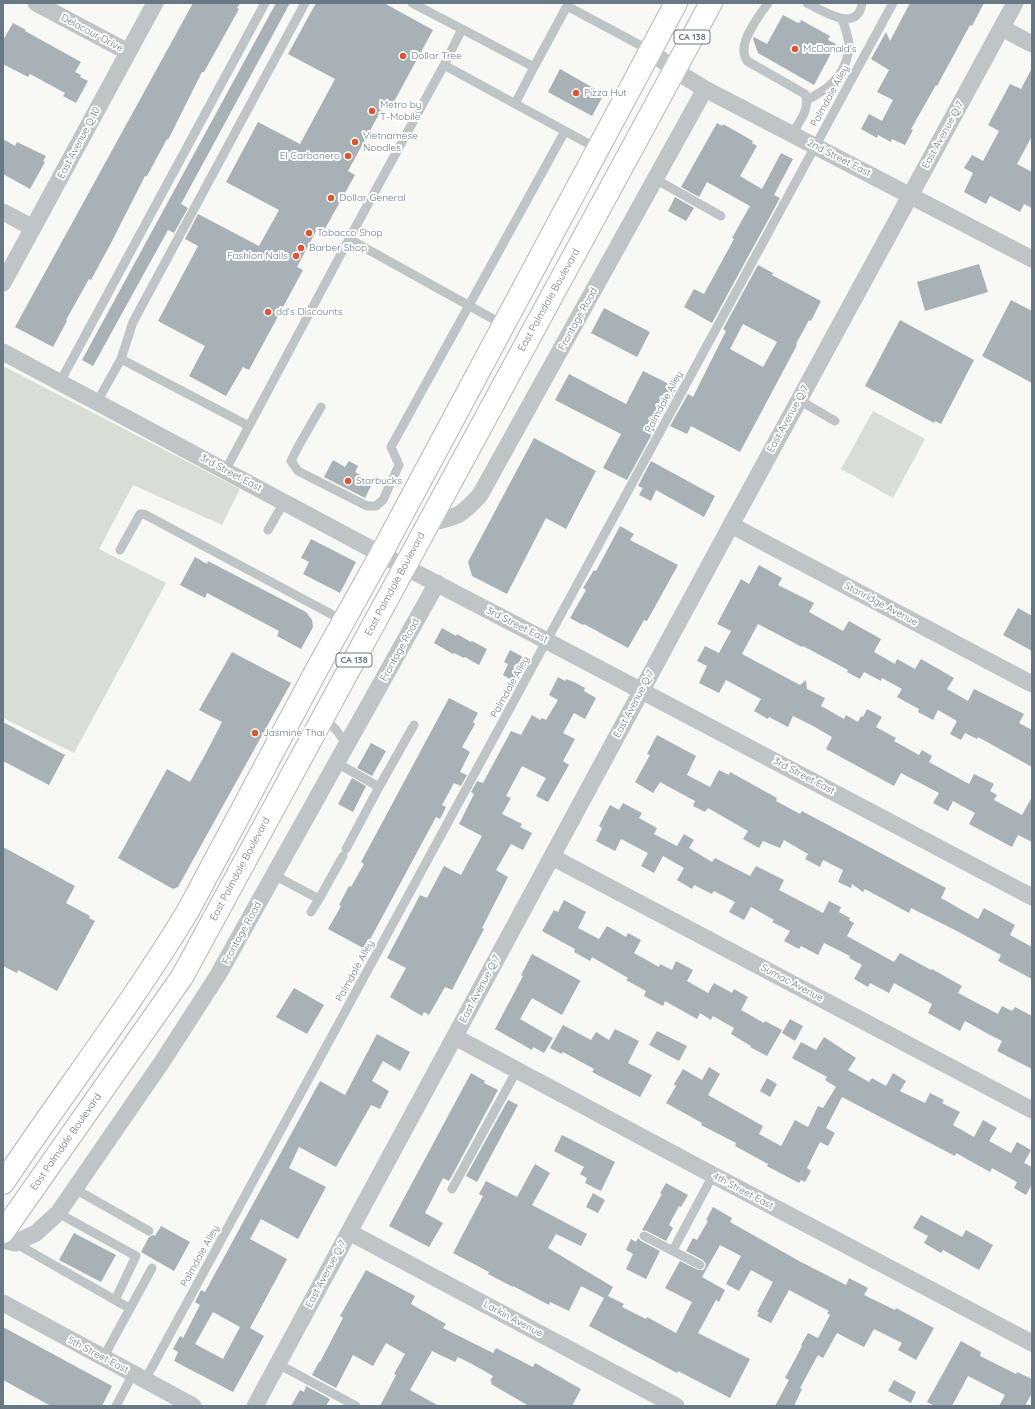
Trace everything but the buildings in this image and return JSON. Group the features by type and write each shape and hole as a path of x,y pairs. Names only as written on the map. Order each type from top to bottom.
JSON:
{"highway":[{"name":"CA 138","path":"3,1182 114,1025 166,948 188,911 676,3"},
{"name":"East Palmdale Boulevard","path":"7,1238 182,977 711,3"}],"street":[{"name":"Delacour Drive","path":"36,3 128,52"},
{"name":"East Avenue Q 10","path":"3,283 155,3"},
{"name":"East Avenue Q 7","path":"255,1406 641,690 1015,3"},
{"path":"1002,28 1032,44"},
{"name":"2nd Street East","path":"651,51 674,70 705,89 1032,259"},
{"name":"Frontage Road","path":"428,523 455,518 467,510 480,495 705,89"},
{"path":"3,212 34,228"},
{"name":"3rd Street East","path":"3,352 405,567 548,640 1032,897"},
{"name":"Stanridge Avenue","path":"731,525 1032,684"},
{"name":"Frontage Road","path":"7,1238 36,1232 58,1213 162,1062 218,975 437,583"},
{"name":"Sumac Avenue","path":"552,857 1032,1110"},
{"name":"4th Street East","path":"455,1037 714,1176 1032,1343"},
{"name":"Larkin Avenue","path":"349,1232 676,1406"},
{"name":"5th Street East","path":"3,1303 193,1406"}],"lane":[{"path":"60,382 265,3"},
{"path":"97,402 121,359 133,322 305,3"},
{"path":"412,3 534,67"},
{"path":"768,3 757,19 744,44 744,52 748,61 805,94 807,107 792,134"},
{"path":"807,3 842,19 851,19 857,15 862,3"},
{"name":"Palmdale Alley","path":"116,1406 139,1377 548,640 893,3"},
{"path":"515,104 566,4 651,51"},
{"path":"807,100 829,88 836,81 842,70 850,46 842,19"},
{"path":"225,470 444,65 462,28"},
{"path":"444,65 598,149"},
{"path":"321,407 291,461 298,471 367,506 376,506 383,500 399,465 391,447 565,131"},
{"path":"656,179 721,216"},
{"path":"349,239 504,325"},
{"path":"121,359 249,426"},
{"path":"799,400 836,421"},
{"path":"268,530 284,502"},
{"path":"120,550 140,514 144,514 344,621"},
{"path":"323,716 337,731 347,745"},
{"path":"311,912 414,725"},
{"path":"337,763 379,787"},
{"path":"274,875 319,898"},
{"path":"452,1189 517,1070"},
{"path":"673,1250 714,1176"},
{"path":"75,1189 149,1231"},
{"path":"58,1213 136,1256 115,1300"},
{"path":"644,1236 700,1265"},
{"path":"7,1238 129,1308"},
{"path":"103,1358 152,1268"},
{"path":"278,1364 356,1406"}],"shaded area":[{"path":"3,366 240,489 222,525 133,485 99,549 166,583 74,753 3,718"},
{"path":"873,411 925,439 893,498 841,469"}],"place":[{"name":"McDonald's","path":"795,49"},
{"name":"Dollar Tree","path":"403,56"},
{"name":"Pizza Hut","path":"576,93"},
{"name":"Metro by T-Mobile","path":"372,111"},
{"name":"Vietnamese Noodles","path":"355,142"},
{"name":"El Carbonero","path":"348,156"},
{"name":"Dollar General","path":"331,198"},
{"name":"Tobacco Shop","path":"309,233"},
{"name":"Barber Shop","path":"301,248"},
{"name":"Fashion Nails","path":"296,256"},
{"name":"dd's Discounts","path":"268,312"},
{"name":"Starbucks","path":"348,481"},
{"name":"Jasmine Thai","path":"255,733"}]}
